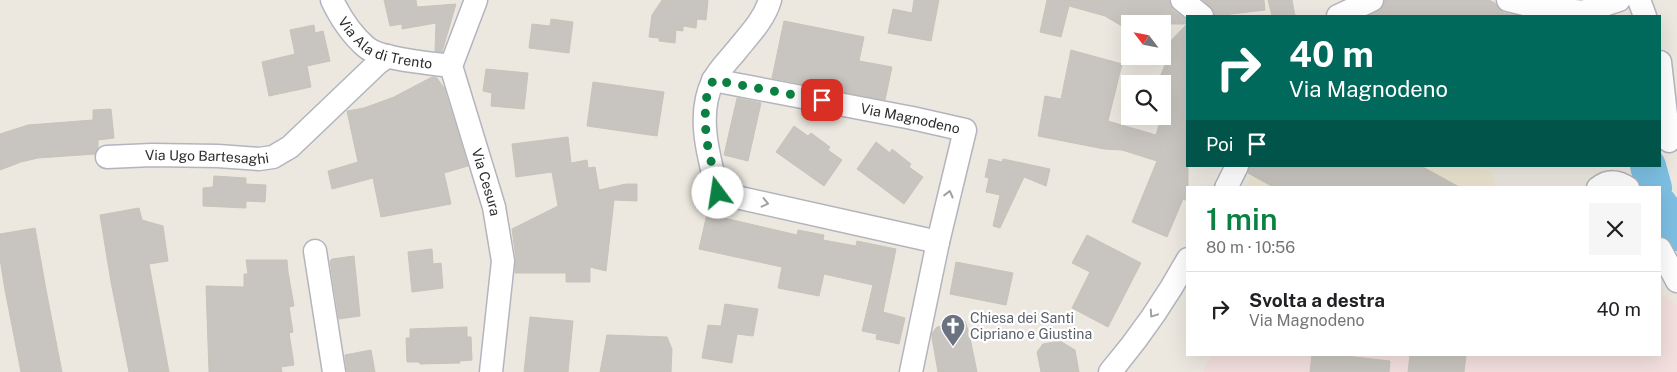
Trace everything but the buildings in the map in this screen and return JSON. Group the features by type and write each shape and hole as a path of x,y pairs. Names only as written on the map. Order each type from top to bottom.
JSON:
{"street":[{"name":"Via Ala di Trento","path":"332,0 340,17 366,48 388,56 451,66"},
{"path":"451,66 476,0"},
{"path":"770,0 757,26 713,80 705,102 706,138 718,193 938,242"},
{"path":"1182,0 1201,15"},
{"path":"1340,15 1372,0"},
{"path":"1508,0 1532,6 1588,12 1619,0"},
{"path":"1638,0 1645,15"},
{"name":"Via Ugo Bartesaghi","path":"107,157 152,155 259,159 273,157 290,147 378,63 388,56"},
{"name":"Via Cesura","path":"451,66 494,207 502,261 491,372"},
{"path":"1661,71 1669,141"},
{"name":"Via Magnodeno","path":"713,80 965,130 938,242 912,372"},
{"path":"1227,186 1236,167"},
{"path":"1622,167 1628,186"},
{"path":"1601,180 1625,186"},
{"path":"315,251 334,372"},
{"path":"1661,251 1677,282"},
{"path":"1110,372 1185,268"},
{"path":"1661,271 1677,282"}],"shaded area":[{"path":"1255,167 1478,167 1492,173 1496,186 1247,186"},
{"path":"1661,294 1677,305 1677,372 1204,372 1204,368 1211,356 1661,356"}],"waterway":[{"path":"1648,167 1653,186"},
{"path":"1661,207 1677,233"}],"place":[{"name":"Chiesa dei Santi Cipriano e Giustina","path":"953,347"}],"route":[{"path":"718,193 706,138 705,102 713,80 822,100"}]}
